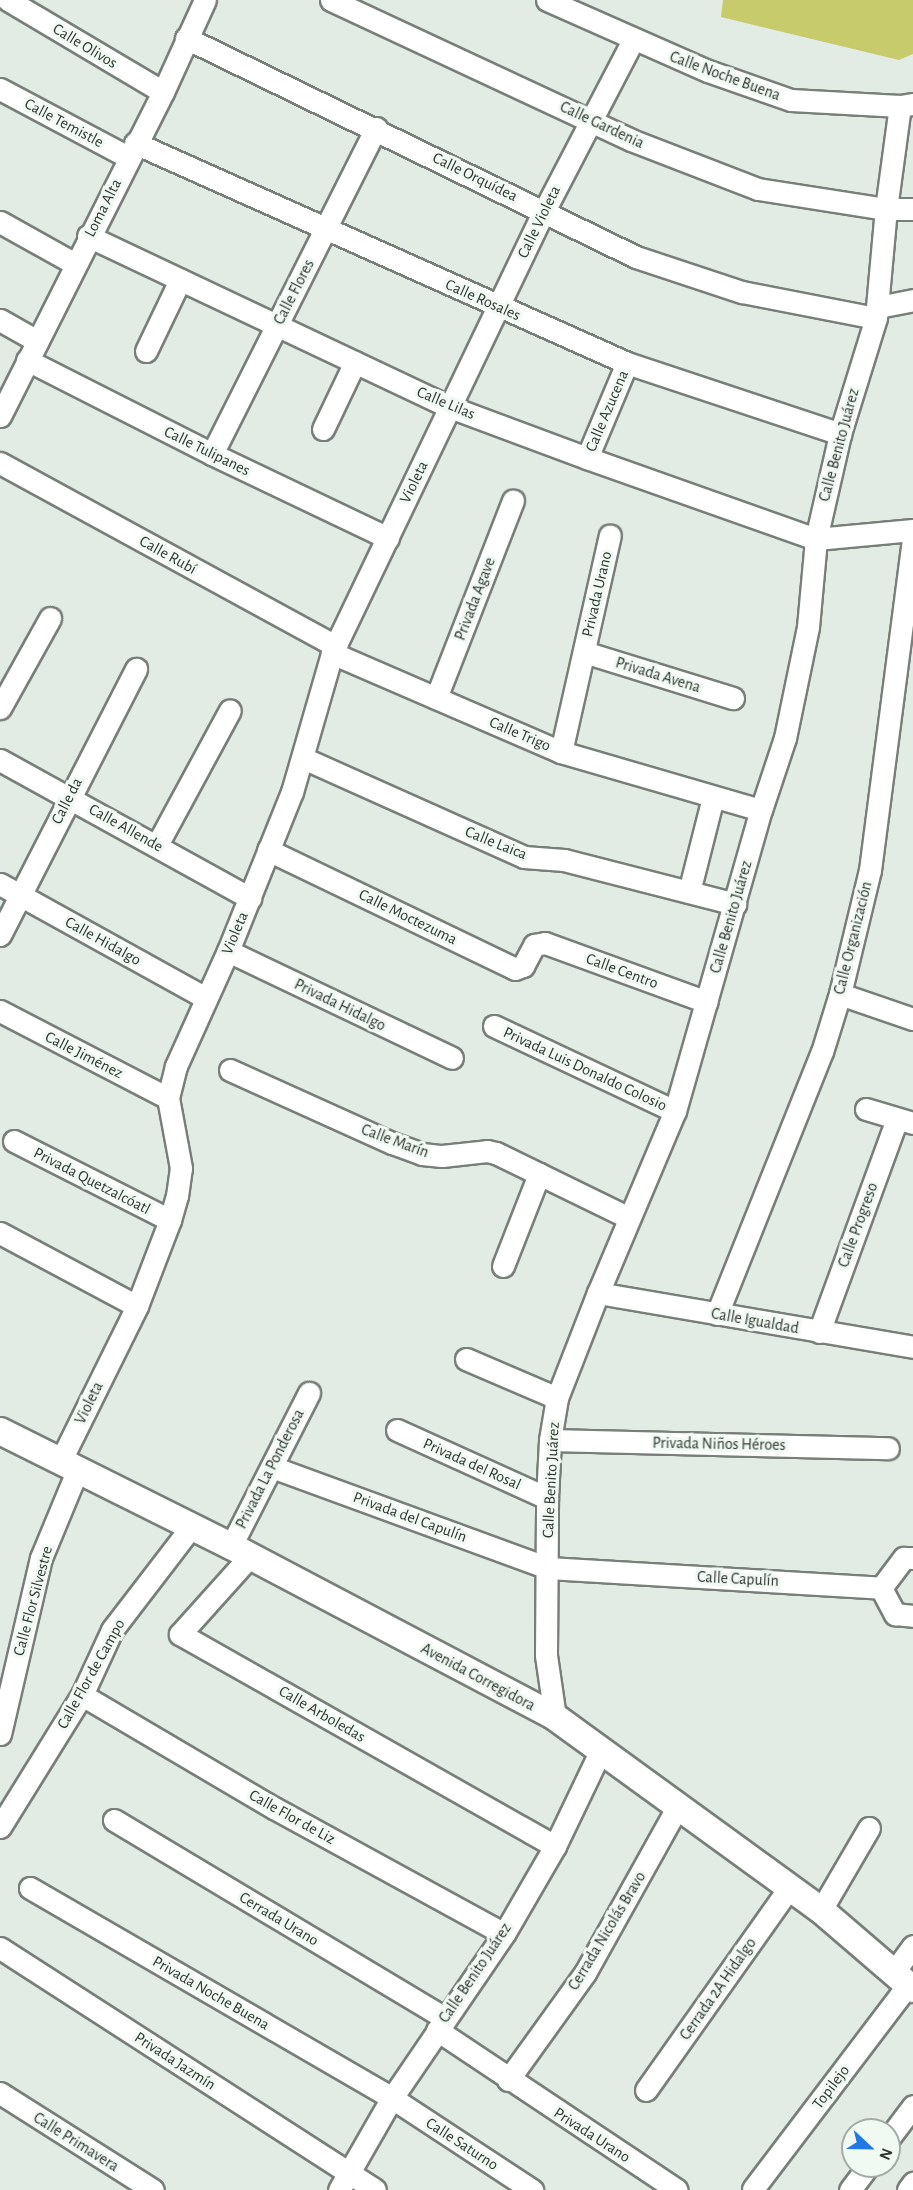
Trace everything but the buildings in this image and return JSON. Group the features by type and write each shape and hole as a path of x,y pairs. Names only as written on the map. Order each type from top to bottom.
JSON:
{"main road":[{"name":"Avenida Corregidora","path":"0,1431 240,1551 555,1717 677,1808 821,1910 905,1982"}],"street":[{"name":"Calle Olivos","path":"8,0 163,92"},
{"name":"Loma Alta","path":"0,416 88,236 163,92 205,0"},
{"name":"Calle Gardenia","path":"331,0 631,140 758,189 886,209 913,209"},
{"name":"Calle Noche Buena","path":"547,0 633,40 708,71 791,100 907,105"},
{"name":"Calle Orquídea","path":"186,38 376,128 636,257 742,292 877,313"},
{"name":"Calle Violeta","path":"450,407 544,211 633,40"},
{"name":"Calle Temistle","path":"0,89 132,150"},
{"name":"Calle Benito Juárez","path":"555,1717 546,1655 547,1498 550,1440 557,1398 598,1293 675,1112 760,810 784,738 808,627 816,539 840,434 877,313 886,209 907,105"},
{"name":"Calle Flores","path":"212,454 376,128"},
{"name":"Calle Rosales","path":"132,150 326,230 627,363 840,434"},
{"path":"0,222 75,264"},
{"name":"Calle Lilas","path":"88,236 450,407 816,539"},
{"path":"146,351 180,280"},
{"path":"877,313 913,300"},
{"path":"0,320 37,341"},
{"name":"Calle Tulipanes","path":"27,360 212,454 388,538"},
{"path":"323,429 355,362"},
{"name":"Calle Azucena","path":"587,458 627,363"},
{"name":"Violeta","path":"68,1466 137,1306 170,1221 177,1196 181,1168 168,1098 176,1066 250,898 303,758 334,650 450,407"},
{"name":"Calle Rubí","path":"0,463 334,650"},
{"name":"Privada Agave","path":"436,698 513,500"},
{"path":"816,539 913,530"},
{"name":"Privada Urano","path":"561,752 610,535"},
{"name":"Calle Organización","path":"717,1314 822,1052 840,994 870,870 913,541"},
{"path":"0,708 50,618"},
{"name":"Calle Trigo","path":"334,650 436,698 561,752 760,810"},
{"name":"Privada Avena","path":"584,652 732,698"},
{"name":"Calle da","path":"0,935 69,796 136,669"},
{"path":"157,845 230,710"},
{"name":"Calle Laica","path":"303,758 524,857 564,860 735,904"},
{"name":"Calle Allende","path":"0,760 69,796 250,898"},
{"path":"689,892 713,797"},
{"name":"Calle Moctezuma","path":"268,850 515,969 523,966 537,943"},
{"name":"Calle Hidalgo","path":"0,884 206,998"},
{"name":"Calle Centro","path":"537,943 545,943 706,1002"},
{"name":"Privada Hidalgo","path":"228,951 452,1058"},
{"path":"840,994 913,1018"},
{"name":"Calle Jiménez","path":"0,1011 168,1098"},
{"name":"Privada Luis Donaldo Colosio","path":"494,1026 675,1112"},
{"name":"Calle Marín","path":"230,1070 392,1143 422,1154 442,1156 487,1150 629,1218"},
{"name":"Calle Progreso","path":"819,1332 905,1121 866,1109"},
{"name":"Privada Quetzalcóatl","path":"14,1140 170,1221"},
{"path":"503,1266 539,1174"},
{"path":"0,1233 137,1306"},
{"name":"Calle Igualdad","path":"598,1293 913,1347"},
{"path":"466,1359 557,1398"},
{"name":"Privada La Ponderosa","path":"240,1551 272,1467 309,1393"},
{"name":"Privada del Rosal","path":"397,1430 547,1498"},
{"name":"Privada Niños Héroes","path":"550,1440 888,1448"},
{"name":"Calle Flor Silvestre","path":"0,1734 41,1558 68,1466"},
{"name":"Privada del Capulín","path":"272,1467 548,1568"},
{"name":"Calle Flor de Campo","path":"0,1827 82,1695 112,1630 191,1527"},
{"name":"Calle Arboledas","path":"240,1551 180,1634 555,1846"},
{"path":"913,1558 904,1558 881,1588 895,1614 913,1616"},
{"name":"Calle Capulín","path":"548,1568 881,1588"},
{"name":"Calle Flor de Liz","path":"82,1695 274,1808 504,1934"},
{"name":"Calle Benito Juárez","path":"344,2182 392,2098 504,1934 555,1846 601,1750"},
{"name":"Cerrada Nicolás Bravo","path":"508,2080 585,1973 677,1808"},
{"name":"Cerrada Urano","path":"114,1820 441,2024 508,2080"},
{"path":"821,1910 869,1828"},
{"name":"Privada Noche Buena","path":"30,1888 392,2098"},
{"name":"Cerrada 2A Hidalgo","path":"646,2090 789,1888"},
{"name":"Topilejo","path":"753,2189 905,1982 913,1946"},
{"name":"Privada Jazmín","path":"0,1948 344,2182 375,2190"},
{"name":"Privada Urano","path":"508,2080 677,2190"},
{"name":"Calle Primavera","path":"0,2093 153,2190"},
{"name":"Calle Saturno","path":"392,2098 532,2190"},
{"path":"901,2122 913,2106"},
{"path":"849,2190 858,2178"},
{"path":"908,2190 913,2183"}],"green space":[{"path":"723,0 913,0 913,54 899,60 721,17"}]}
